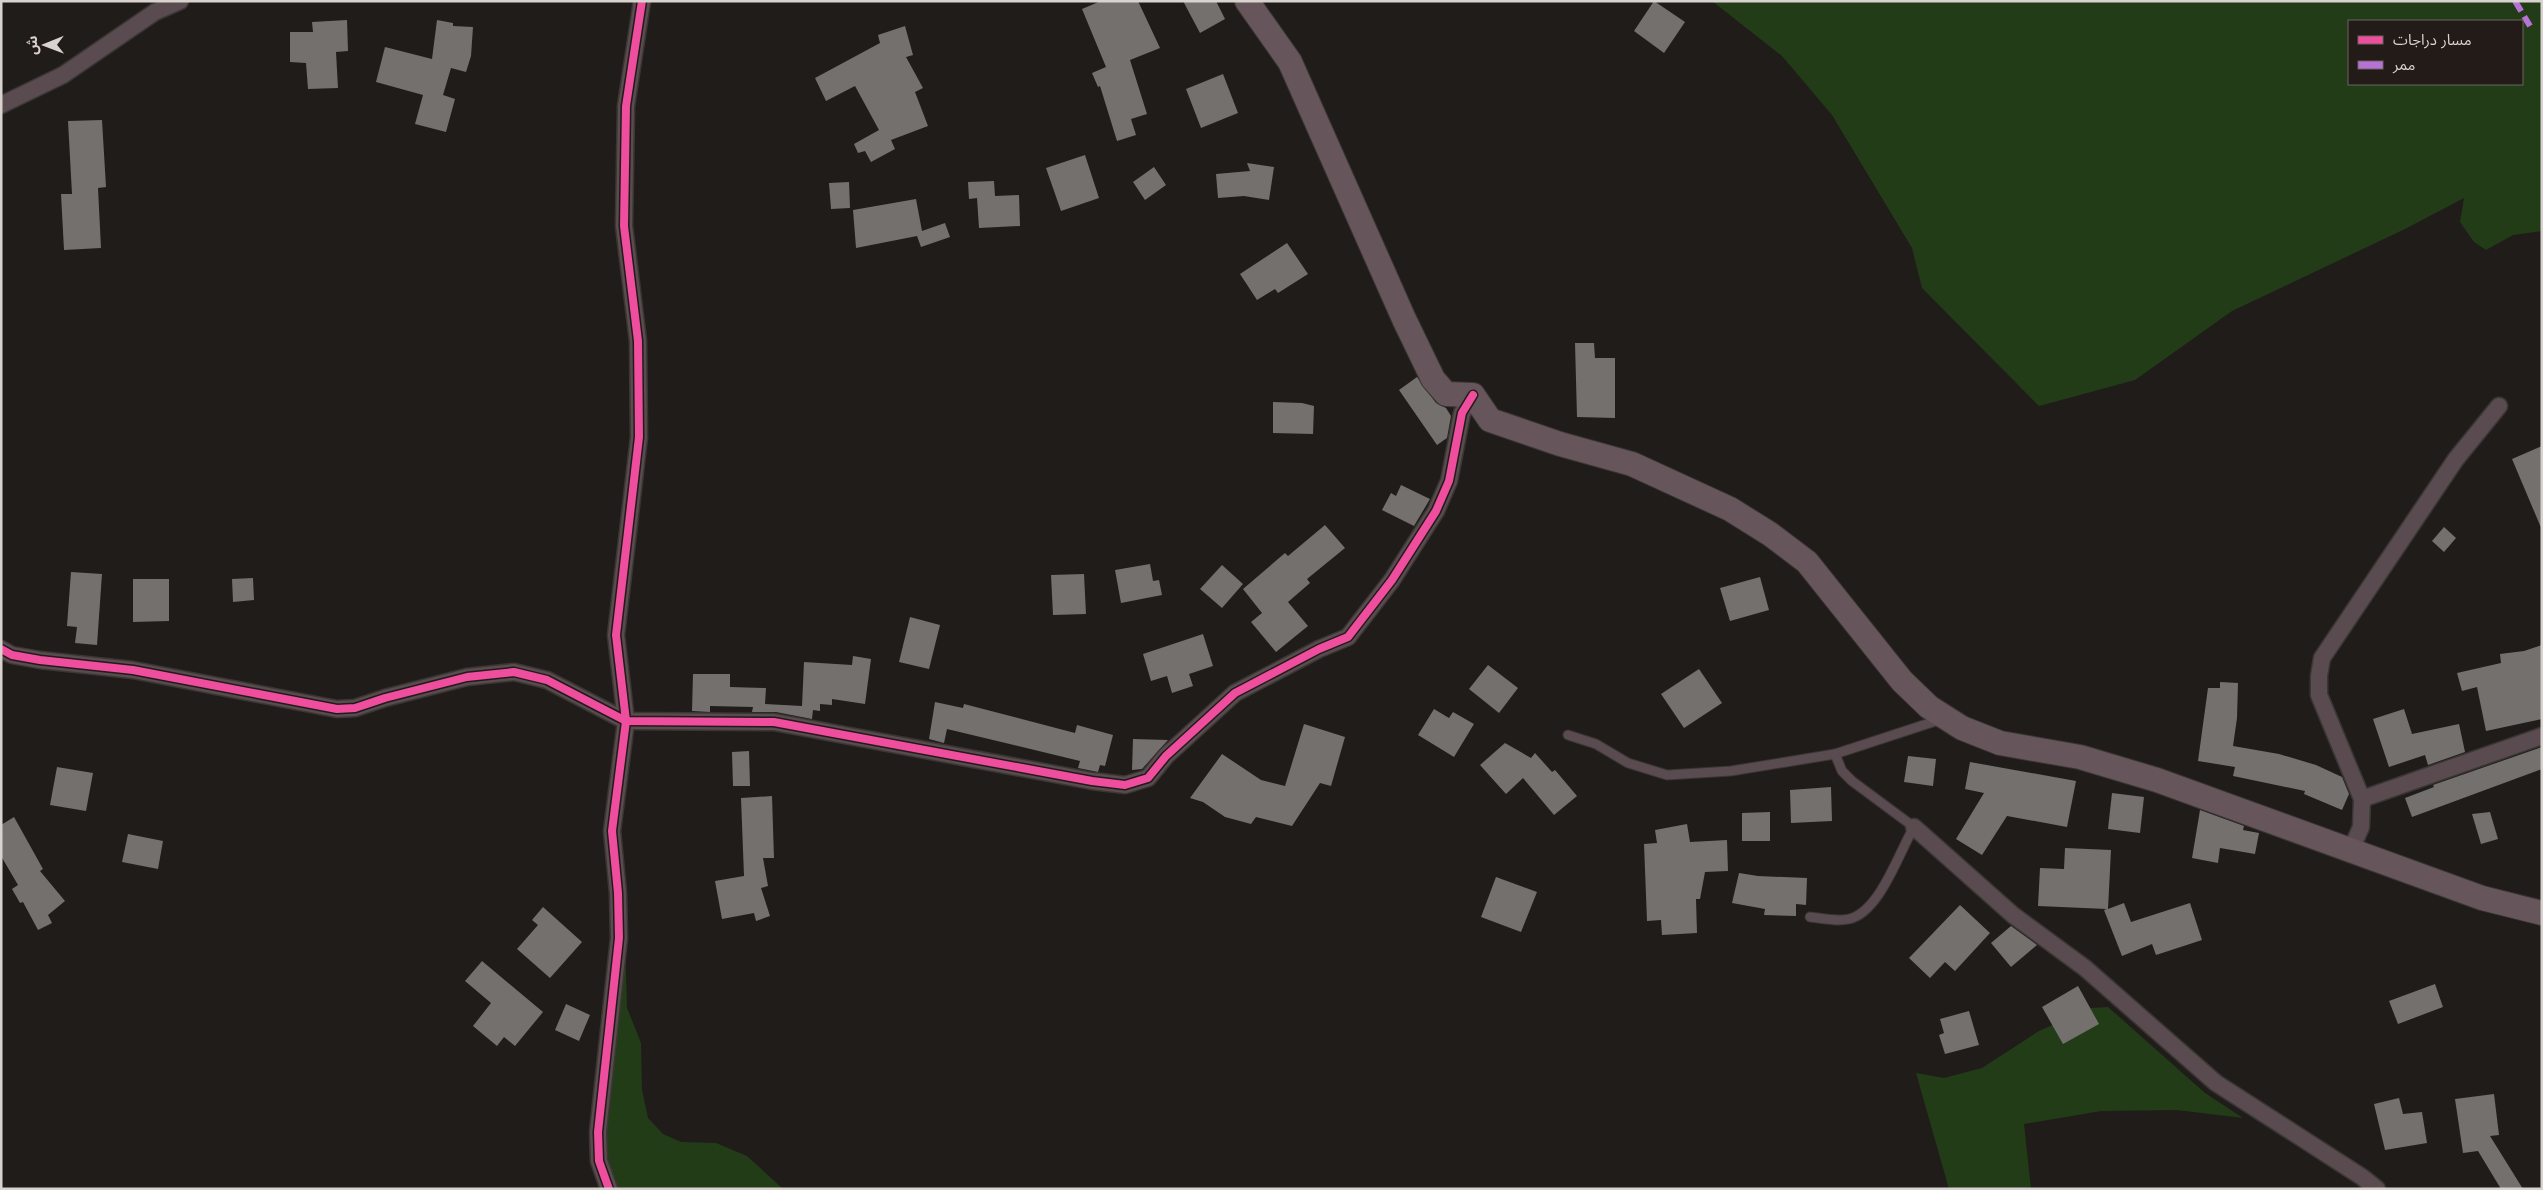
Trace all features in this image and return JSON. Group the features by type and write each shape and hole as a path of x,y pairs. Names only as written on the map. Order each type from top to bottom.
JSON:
{"main road":[{"path":"1247,1 1290,62 1433,379 1446,394 1473,395 1490,420 1560,444 1632,464 1730,509 1770,534 1808,562 1902,681 1929,707 1962,728 2000,743 2090,760 2157,780 2482,898 2542,913"}],"street":[{"path":"1,105 63,75 155,12 180,1"},
{"path":"609,1189 600,1161 598,1132 618,938 618,893 612,831 626,721 616,635 639,427 638,340 624,226 626,106 642,1"},
{"path":"1,649 12,655 40,660 133,670 337,709 355,708 385,698 467,677 514,672 547,680 626,721 774,722 1092,781 1125,785 1148,778 1166,756 1235,693 1319,649 1348,637 1416,547 1436,511 1449,481 1462,413 1473,395"},
{"path":"2352,850 2361,827 2362,799 2319,695 2318,676 2322,658 2456,459 2499,406"},
{"path":"2362,799 2542,736"},
{"path":"1914,827 2013,915 2085,968 2216,1083 2362,1176 2377,1189"}],"lane":[{"path":"1568,735 1596,744 1628,763 1668,775 1731,771 1835,754 1947,718"},
{"path":"1810,917 1849,919 1868,908 1883,886 1914,827 1852,781 1842,771 1835,754"}],"green space":[{"path":"1712,1 2542,1 2542,231 2513,235 2486,250 2474,242 2460,222 2464,198 2405,229 2232,311 2135,380 2039,406 1922,288 1912,248 1832,115 1782,56"},
{"path":"625,937 627,1008 641,1043 642,1090 648,1118 663,1134 681,1142 716,1143 747,1156 783,1189 617,1189 607,1156 607,1134 610,1081"},
{"path":"2108,1007 2205,1093 2243,1118 2177,1110 2101,1111 2024,1124 2031,1189 1949,1189 1916,1073 1944,1078 1982,1068 2039,1031 2091,1008"}],"building":[{"path":"1101,1 1138,1 1160,48 1130,60 1147,114 1131,119 1136,135 1117,141 1100,86 1098,87 1092,73 1106,67 1082,9"},
{"path":"1183,1 1216,1 1225,19 1200,33"},
{"path":"1654,1 1685,22 1664,53 1634,31"},
{"path":"347,20 348,51 336,52 338,88 308,89 306,63 290,62 290,32 313,32 312,22"},
{"path":"437,20 453,23 453,26 473,27 471,56 466,72 451,68 443,95 455,99 446,132 415,124 423,95 376,82 385,47 432,59"},
{"path":"905,26 913,55 906,57 923,88 915,92 928,126 891,140 895,149 871,162 865,151 858,153 854,144 879,130 855,86 826,101 815,78 880,43 878,35"},
{"path":"1223,74 1238,113 1201,128 1186,89"},
{"path":"102,120 106,187 98,188 101,248 64,250 61,194 72,194 68,121"},
{"path":"1085,155 1099,198 1061,211 1046,168"},
{"path":"1247,163 1274,167 1269,200 1244,196 1218,198 1216,174 1250,171"},
{"path":"1154,167 1166,185 1145,200 1133,182"},
{"path":"994,181 995,196 1019,195 1020,226 979,228 977,198 969,199 968,182"},
{"path":"849,182 850,208 831,209 829,183"},
{"path":"916,199 922,231 945,223 950,237 921,247 917,236 856,248 853,210"},
{"path":"1287,243 1308,274 1278,293 1275,289 1257,300 1240,274"},
{"path":"1575,343 1594,343 1595,358 1615,358 1615,418 1577,417"},
{"path":"1417,377 1436,403 1446,408 1451,416 1447,438 1437,445 1399,390"},
{"path":"1273,402 1302,403 1314,406 1313,434 1273,433"},
{"path":"2542,446 2542,530 2512,459"},
{"path":"1401,485 1430,499 1414,526 1382,510 1391,493 1396,496"},
{"path":"1325,525 1345,548 1307,579 1310,583 1288,602 1308,626 1276,652 1251,622 1262,613 1243,589 1285,553 1288,556"},
{"path":"2444,527 2456,538 2444,552 2432,541"},
{"path":"1150,564 1153,581 1159,580 1162,595 1121,603 1115,570"},
{"path":"1222,565 1243,584 1222,608 1200,589"},
{"path":"71,572 102,574 97,645 75,643 77,627 67,626"},
{"path":"1084,574 1086,614 1053,615 1051,575"},
{"path":"1760,577 1769,610 1730,621 1720,588"},
{"path":"253,578 254,600 233,602 232,579"},
{"path":"133,579 169,579 169,621 133,622"},
{"path":"910,617 940,625 929,669 899,662"},
{"path":"1203,634 1213,666 1189,674 1193,686 1172,693 1167,676 1151,681 1143,654"},
{"path":"2542,645 2542,719 2486,731 2477,687 2462,691 2457,673 2501,663 2500,654 2524,651"},
{"path":"853,656 871,659 865,704 832,699 832,705 820,704 820,711 813,710 812,719 776,712 752,712 753,707 710,706 710,712 692,711 693,674 730,674 730,687 766,688 765,704 802,706 804,662 852,665"},
{"path":"1488,665 1518,688 1499,713 1469,689"},
{"path":"1699,669 1722,703 1684,728 1661,694"},
{"path":"2220,682 2238,683 2237,718 2233,746 2279,754 2316,765 2342,777 2349,794 2342,810 2304,794 2305,791 2233,776 2235,767 2198,761 2208,688 2220,688"},
{"path":"935,702 963,708 964,704 1075,733 1077,725 1113,735 1105,766 1100,765 1098,772 1078,768 1080,761 947,729 944,743 929,739"},
{"path":"1434,709 1449,718 1453,712 1474,724 1454,757 1418,735"},
{"path":"2404,709 2412,734 2459,724 2465,752 2428,765 2425,755 2389,767 2373,719"},
{"path":"1304,724 1345,737 1331,786 1320,783 1292,826 1256,817 1251,824 1225,817 1203,802 1190,798 1222,754 1261,780 1285,786"},
{"path":"1133,739 1168,740 1142,769 1132,770"},
{"path":"1505,743 1531,758 1535,753 1552,772 1555,770 1577,796 1554,815 1523,778 1506,794 1480,765"},
{"path":"2542,747 2542,769 2412,817 2405,798 2434,787 2433,785"},
{"path":"749,751 750,786 733,786 732,752"},
{"path":"1908,756 1936,759 1933,786 1904,782"},
{"path":"1970,762 2076,781 2067,827 2007,816 1982,855 1956,839 1984,793 1965,789"},
{"path":"57,767 93,773 86,811 50,805"},
{"path":"1831,787 1832,821 1791,823 1790,790"},
{"path":"2112,793 2144,797 2140,833 2108,829"},
{"path":"772,796 774,858 763,858 768,886 761,888 770,916 756,921 754,913 722,919 715,881 744,876 741,798"},
{"path":"2200,810 2244,826 2243,830 2259,833 2255,854 2220,848 2218,863 2192,858"},
{"path":"1770,812 1770,841 1742,841 1742,813"},
{"path":"2490,812 2498,839 2481,844 2472,814"},
{"path":"14,817 43,869 40,871 65,901 48,915 52,923 38,930 23,902 20,903 12,889 18,885 1,856 1,825"},
{"path":"1687,824 1690,842 1727,840 1728,871 1705,872 1700,899 1696,899 1697,933 1662,935 1661,920 1647,921 1644,844 1657,843 1655,830"},
{"path":"128,834 163,841 158,869 122,862"},
{"path":"2065,848 2111,850 2108,909 2124,903 2131,922 2190,903 2202,940 2156,955 2152,944 2122,956 2104,910 2107,909 2038,906 2040,868 2064,869"},
{"path":"1739,873 1758,876 1807,878 1806,905 1796,904 1796,916 1764,915 1765,909 1732,903"},
{"path":"1496,877 1537,892 1521,932 1481,917"},
{"path":"1960,905 1990,933 1955,971 1945,962 1930,978 1909,958"},
{"path":"543,907 582,942 550,978 517,949 538,925 532,920"},
{"path":"2011,926 2037,945 2011,967 1991,943"},
{"path":"482,961 543,1012 515,1046 504,1037 497,1046 473,1026 491,1003 465,981"},
{"path":"2435,984 2443,1007 2398,1024 2389,1001"},
{"path":"2078,986 2099,1024 2063,1044 2042,1007"},
{"path":"566,1004 590,1015 579,1041 555,1030"},
{"path":"1969,1011 1979,1045 1945,1054 1939,1035 1944,1033 1940,1019"},
{"path":"2494,1094 2499,1135 2490,1136 2523,1189 2501,1189 2478,1151 2463,1153 2455,1099"},
{"path":"2399,1098 2403,1114 2422,1112 2427,1143 2385,1150 2374,1104"}],"marked path":[{"path":"2515,1 2530,26"}],"cycle path":[{"path":"609,1189 599,1161 598,1132 619,938 618,893 612,831 626,721 616,635 639,437 638,341 624,226 626,106 642,1"},
{"path":"1,649 12,655 40,660 133,670 337,709 355,708 385,698 467,677 514,672 547,680 626,721 774,722 1092,781 1125,785 1148,778 1166,756 1235,693 1319,649 1348,637 1392,580 1436,511 1449,481 1462,413 1473,395"}]}
